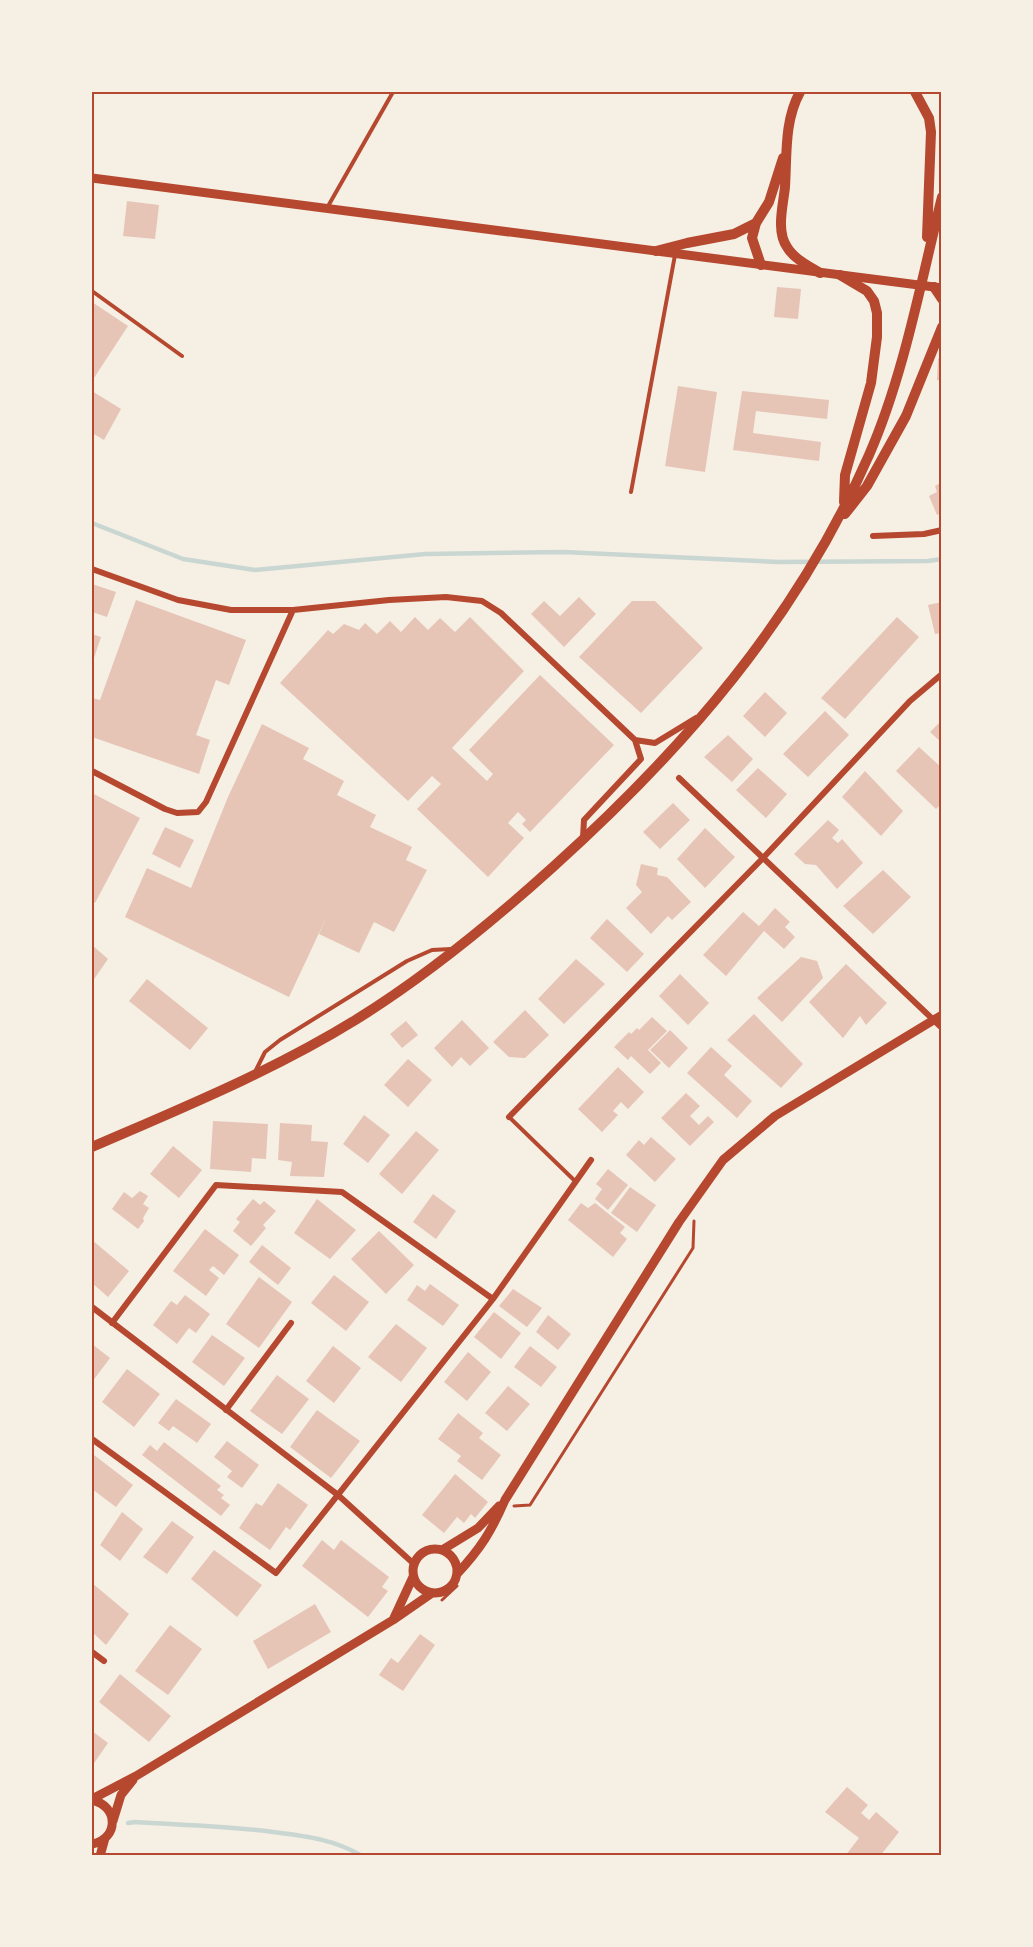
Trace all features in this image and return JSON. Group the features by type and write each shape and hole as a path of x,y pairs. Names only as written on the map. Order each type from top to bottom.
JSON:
{"main road":[{"path":"761,264 752,238 756,223 769,201 785,152 793,109 800,92"},
{"path":"915,92 929,118 931,132 927,260"},
{"path":"785,152 782,219 784,241 795,256 820,273"},
{"path":"92,1147 254,1076 356,1019 415,981 505,911 583,841 707,712 747,663 799,587 830,534 869,454 888,406 942,196"},
{"path":"656,251 734,234 756,223"},
{"path":"840,275 867,291 874,301 877,313 871,383 845,475 844,507"},
{"path":"938,288 942,299"},
{"path":"830,534 867,486 891,445 906,416 941,330"}],"street":[{"path":"92,178 938,288"},
{"path":"873,536 924,534 942,530"},
{"path":"92,569 178,600 231,610 292,610 389,600 446,597 482,601 501,613 634,740 640,759 584,820 583,841"},
{"path":"92,771 165,809 177,813 198,812 206,802 292,610"},
{"path":"509,1117 763,858 910,701 942,674"},
{"path":"634,740 655,743 707,712"},
{"path":"679,778 937,1017 942,1028"},
{"path":"92,1800 136,1776 393,1620 432,1593 446,1591 457,1574 478,1552 492,1530 505,1500 679,1222 723,1160 755,1130 775,1116 937,1017"},
{"path":"92,1439 276,1573 493,1299 591,1160"},
{"path":"112,1323 216,1185 342,1192 493,1299"},
{"path":"92,1307 338,1495 414,1564"},
{"path":"226,1410 291,1323"},
{"path":"393,1620 413,1577 414,1564 422,1553 428,1550 442,1550 478,1528 505,1500"},
{"path":"442,1550 454,1559 457,1574"},
{"path":"413,1577 420,1588 432,1593"},
{"path":"92,1652 104,1661"},
{"path":"92,1844 100,1842 109,1833 121,1796 136,1776"},
{"path":"92,1800 105,1806 112,1822"},
{"path":"100,1856 105,1838"}],"lane":[{"path":"327,209 393,92"},
{"path":"631,492 675,254"},
{"path":"92,291 182,356"},
{"path":"254,1076 265,1053 280,1040 406,961 432,950 458,949"},
{"path":"509,1117 574,1181"}],"building":[{"path":"127,201 159,205 155,239 123,236"},
{"path":"777,287 801,289 798,319 774,317"},
{"path":"92,302 128,326 92,381"},
{"path":"938,358 942,358 942,381 937,380"},
{"path":"678,386 717,392 705,472 665,466"},
{"path":"92,391 121,409 104,440 92,433"},
{"path":"742,391 829,400 827,419 756,411 753,433 821,442 819,461 733,450"},
{"path":"942,482 942,513 937,515 929,496 937,492 935,486"},
{"path":"92,584 116,592 107,617 92,612"},
{"path":"579,597 596,614 564,647 531,614 544,601 560,616"},
{"path":"136,600 246,640 229,685 216,680 196,735 210,740 199,774 92,737 92,698 100,700"},
{"path":"632,601 655,601 703,648 641,713 579,657"},
{"path":"942,602 942,633 935,634 928,605"},
{"path":"415,617 428,630 440,618 455,632 470,617 524,671 452,748 487,781 493,774 469,750 540,675 614,745 530,832 522,824 526,820 518,812 508,823 524,838 488,877 417,809 441,784 432,776 408,801 280,683 328,630 333,634 344,624 359,630 365,623 377,634 390,621 401,632"},
{"path":"897,617 919,637 845,719 821,698"},
{"path":"92,634 101,637 93,661 92,661"},
{"path":"765,692 787,713 765,737 743,716"},
{"path":"825,711 849,735 808,777 783,754"},
{"path":"942,720 942,743 930,732"},
{"path":"262,724 309,748 303,759 344,781 337,795 376,815 370,827 412,847 406,860 427,870 394,932 374,922 359,953 319,934 327,916 289,997 125,917 147,868 191,888 228,797"},
{"path":"728,735 753,759 732,782 704,757"},
{"path":"919,747 942,768 942,803 936,809 896,771"},
{"path":"758,768 787,794 766,818 736,790"},
{"path":"865,771 903,811 881,836 842,797"},
{"path":"92,793 140,818 95,903 92,901"},
{"path":"673,803 690,820 660,849 643,832"},
{"path":"828,820 839,830 832,838 838,843 842,839 863,863 837,889 816,865 805,864 794,854"},
{"path":"165,827 194,840 180,868 152,854"},
{"path":"705,828 735,857 705,888 677,859"},
{"path":"641,864 658,868 657,875 667,877 691,902 672,920 668,916 651,934 626,908 642,892 636,885"},
{"path":"883,870 911,897 873,934 843,906"},
{"path":"775,908 790,922 785,927 795,937 784,949 764,931 726,976 703,955 743,912 759,926"},
{"path":"607,919 644,954 627,972 590,938"},
{"path":"92,945 108,959 92,982"},
{"path":"801,957 817,961 823,978 782,1022 757,998"},
{"path":"576,959 605,984 564,1024 538,999"},
{"path":"846,964 887,1003 866,1025 860,1016 843,1038 809,1002"},
{"path":"680,974 709,1003 688,1025 659,996"},
{"path":"147,979 208,1028 190,1050 129,1001"},
{"path":"525,1010 549,1035 525,1058 509,1057 493,1042"},
{"path":"754,1014 803,1064 781,1088 727,1040"},
{"path":"652,1017 667,1031 648,1050 661,1063 650,1074 631,1056 628,1060 614,1047 629,1032 631,1034 637,1028 639,1030"},
{"path":"462,1020 489,1048 470,1066 461,1057 452,1067 434,1048"},
{"path":"406,1021 418,1035 402,1048 390,1034"},
{"path":"670,1030 688,1048 669,1068 650,1050"},
{"path":"711,1047 732,1066 724,1075 752,1101 737,1118 687,1073"},
{"path":"408,1059 432,1080 408,1107 384,1085"},
{"path":"618,1067 644,1092 628,1109 621,1102 613,1111 618,1115 602,1132 578,1109"},
{"path":"686,1093 700,1106 690,1116 699,1125 708,1116 714,1122 690,1146 661,1118"},
{"path":"364,1115 390,1135 368,1163 343,1144"},
{"path":"213,1121 268,1124 266,1159 252,1158 251,1172 210,1169"},
{"path":"280,1123 312,1125 311,1141 328,1142 324,1177 290,1176 292,1162 278,1160"},
{"path":"416,1131 439,1150 402,1194 379,1174"},
{"path":"651,1137 676,1159 655,1182 626,1155 639,1140 644,1145"},
{"path":"173,1146 202,1170 179,1198 150,1174"},
{"path":"608,1169 628,1185 608,1210 595,1199 602,1189 596,1184"},
{"path":"630,1187 656,1205 637,1232 611,1213"},
{"path":"140,1191 148,1196 143,1204 149,1208 138,1229 112,1209 124,1192 132,1198"},
{"path":"433,1194 456,1211 436,1239 413,1222"},
{"path":"253,1199 260,1205 264,1201 276,1211 263,1225 266,1228 251,1246 233,1231 240,1222 236,1219"},
{"path":"317,1199 356,1230 330,1259 294,1233"},
{"path":"581,1203 588,1208 595,1203 625,1227 620,1233 627,1239 613,1257 568,1220"},
{"path":"205,1229 239,1255 224,1275 213,1266 209,1270 219,1278 206,1296 173,1271"},
{"path":"379,1231 414,1265 386,1294 351,1259"},
{"path":"92,1240 129,1271 108,1297 92,1283"},
{"path":"262,1245 291,1268 278,1285 249,1262"},
{"path":"334,1275 369,1302 346,1331 311,1303"},
{"path":"259,1277 292,1302 259,1348 226,1324"},
{"path":"430,1284 459,1305 443,1326 407,1300 417,1285 425,1291"},
{"path":"513,1289 542,1308 527,1327 499,1306"},
{"path":"185,1295 210,1314 196,1333 189,1328 177,1344 153,1325 171,1301 177,1305"},
{"path":"494,1312 521,1333 501,1359 474,1337"},
{"path":"548,1315 571,1334 558,1350 536,1332"},
{"path":"396,1324 427,1348 401,1382 368,1357"},
{"path":"212,1335 245,1358 224,1386 192,1362"},
{"path":"92,1344 110,1358 92,1382"},
{"path":"333,1346 361,1368 334,1403 306,1381"},
{"path":"530,1346 557,1367 541,1387 514,1367"},
{"path":"468,1352 491,1372 467,1401 444,1382"},
{"path":"127,1369 160,1394 134,1427 102,1402"},
{"path":"277,1375 309,1399 282,1434 250,1411"},
{"path":"508,1386 530,1404 507,1431 485,1413"},
{"path":"176,1399 211,1424 197,1443 173,1426 169,1431 158,1423"},
{"path":"317,1410 360,1441 331,1478 290,1447"},
{"path":"458,1413 483,1433 479,1438 501,1455 482,1480 457,1461 461,1456 438,1439"},
{"path":"227,1441 259,1465 242,1488 227,1477 232,1471 214,1457"},
{"path":"164,1442 221,1486 217,1490 224,1495 221,1498 230,1505 221,1516 142,1455 150,1445 157,1451"},
{"path":"94,1455 133,1485 116,1507 92,1489"},
{"path":"455,1474 488,1502 475,1518 471,1514 464,1523 457,1517 444,1533 422,1515"},
{"path":"278,1483 308,1505 290,1530 286,1527 270,1550 239,1528 256,1503 262,1506"},
{"path":"122,1512 143,1529 120,1561 100,1545"},
{"path":"172,1521 194,1537 167,1574 143,1557"},
{"path":"322,1540 334,1550 341,1540 389,1577 382,1587 388,1591 368,1617 302,1566"},
{"path":"214,1550 262,1585 237,1617 191,1579"},
{"path":"92,1583 129,1614 106,1645 92,1632"},
{"path":"315,1604 331,1632 268,1669 253,1641"},
{"path":"170,1625 202,1649 168,1695 135,1671"},
{"path":"420,1634 435,1645 403,1691 379,1675 391,1658 398,1663"},
{"path":"120,1674 171,1716 149,1742 99,1702"},
{"path":"92,1731 108,1743 92,1766"},
{"path":"847,1787 868,1805 861,1813 869,1820 876,1812 899,1832 880,1856 845,1856 859,1838 825,1812"}],"waterway":[{"path":"92,523 183,559 255,570 425,554 563,552 778,562 942,559"},
{"path":"128,1823 221,1827 296,1835 330,1842 362,1856"}]}
